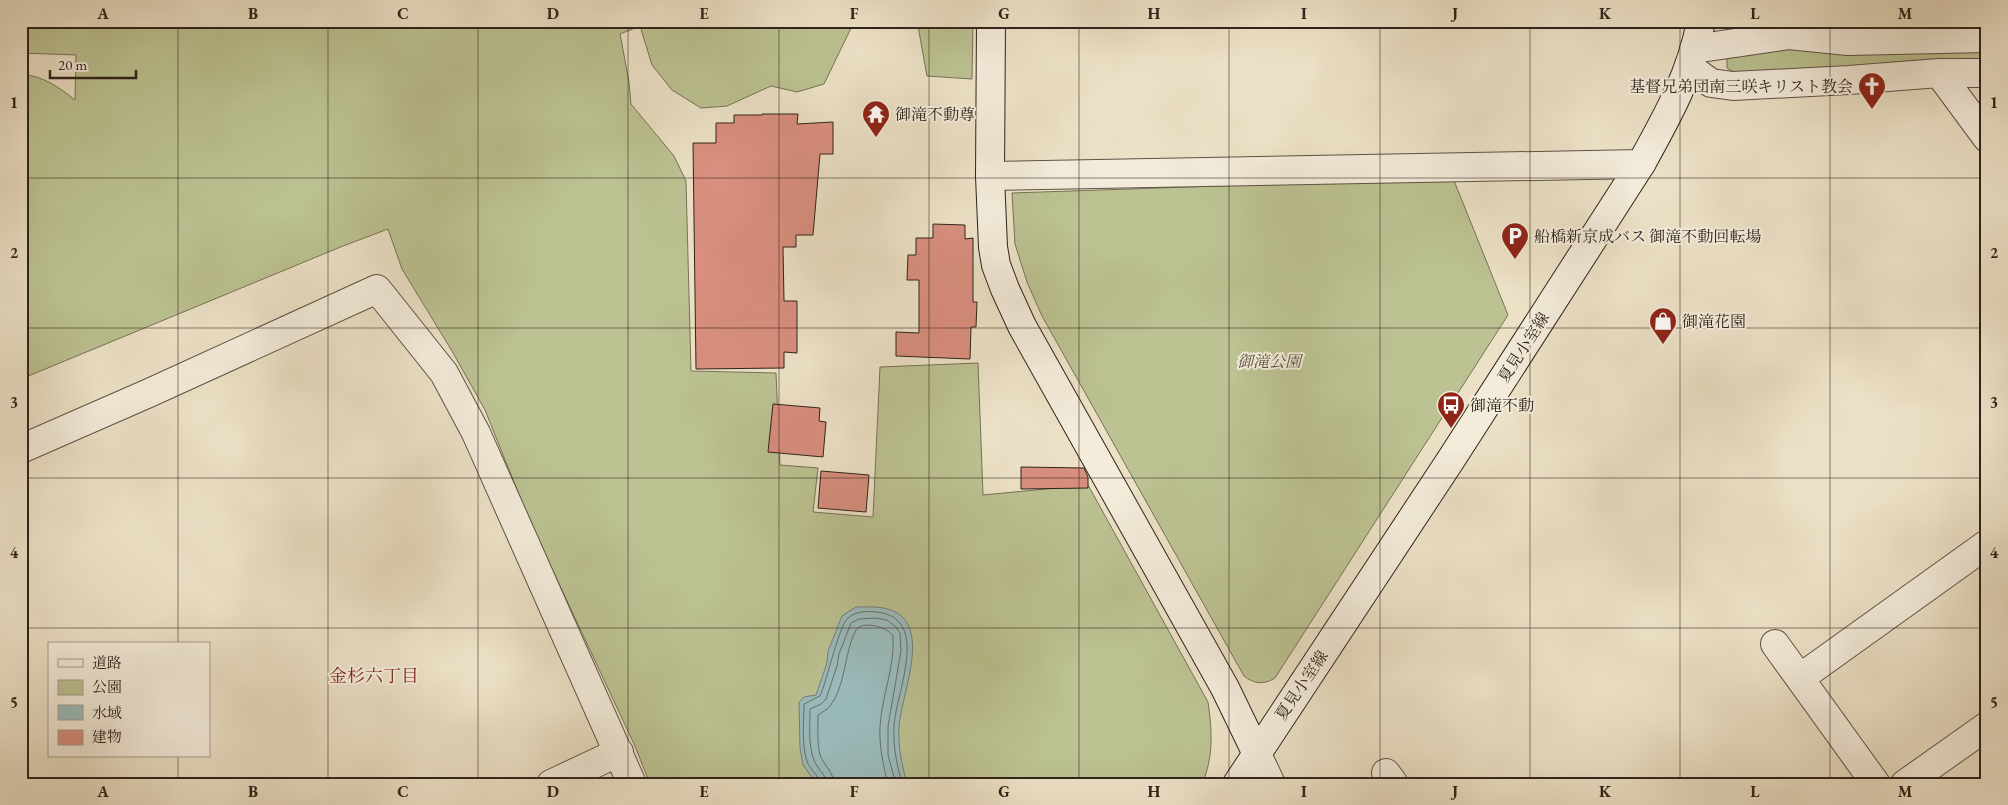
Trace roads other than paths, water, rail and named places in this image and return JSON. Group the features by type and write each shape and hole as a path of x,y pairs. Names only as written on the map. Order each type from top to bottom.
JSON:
{"street":[{"path":"991,21 990,176 993,247 999,272 1019,318 1225,688 1271,784"},
{"name":"夏見小室線","path":"1237,784 1256,752 1450,461 1641,164 1665,120 1691,58 1701,21"},
{"path":"1987,38 1848,40 1789,35 1691,58 1711,84 1733,86 1940,73 1987,72"},
{"path":"1940,73 1987,138"},
{"path":"990,176 1641,164"},
{"path":"21,448 140,397 377,288 444,373 476,433 632,784"},
{"path":"1800,678 1987,544"},
{"path":"1775,644 1876,784"},
{"path":"1905,784 1987,726"},
{"path":"550,784 619,752"}],"water":[{"path":"856,607 878,607 891,610 903,618 910,630 913,645 899,727 899,742 907,784 817,784 803,765 800,748 799,702 804,697 816,695 827,663 828,651 842,616"}],"place":[{"name":"基督兄弟団南三咲キリスト教会","path":"1872,110"},
{"name":"御滝不動尊","path":"876,138"},
{"name":"船橋新京成バス 御滝不動回転場","path":"1515,260"},
{"name":"御滝花園","path":"1663,345"},
{"name":"御滝不動","path":"1451,429"}],"district":[{"name":"金杉六丁目","path":"374,676"}],"park label":[{"name":"御滝公園","path":"1269,361"}]}
